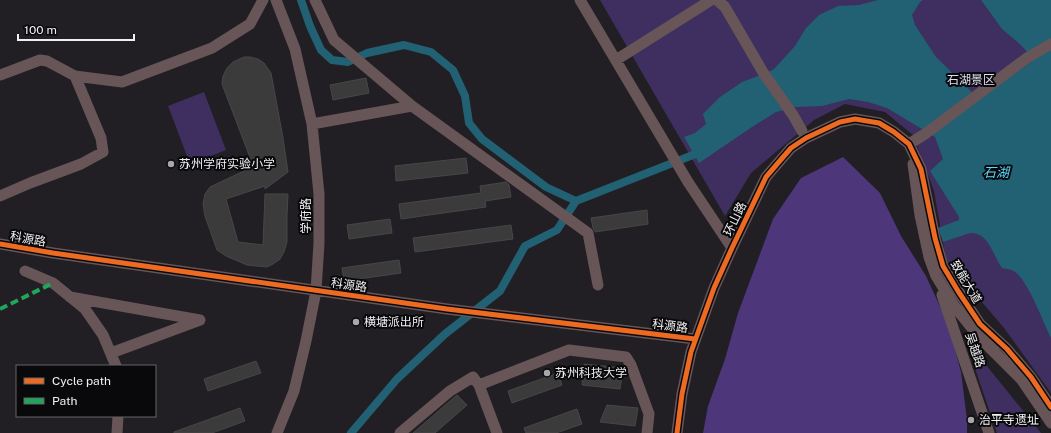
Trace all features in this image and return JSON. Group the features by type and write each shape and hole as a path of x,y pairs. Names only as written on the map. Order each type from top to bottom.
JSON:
{"street":[{"path":"0,75 40,60 47,61 75,76 122,82 212,48 250,24 263,0"},
{"name":"学府路","path":"276,0 294,49 312,124 320,194 316,291 294,391 277,433"},
{"path":"316,0 334,40 412,106 588,233 598,285"},
{"path":"580,0 688,182 732,248"},
{"path":"616,60 711,0 725,7 764,74 793,115 802,132"},
{"path":"909,144 925,134 1027,58 1051,44"},
{"path":"0,196 81,164 103,152 101,138 75,76"},
{"path":"312,124 412,106"},
{"name":"环山路","path":"677,433 682,394 695,339 714,288 766,177 791,148 806,138 840,122 855,119 879,123 894,132 909,144"},
{"name":"致能大道","path":"909,144 928,257 936,276 964,319 979,337 1021,379 1051,423"},
{"name":"致能大道","path":"909,144 921,169 934,238 943,266 980,324 1007,349 1031,377 1051,408"},
{"name":"科源路","path":"0,244 53,253 447,309 695,339"},
{"path":"25,271 53,283 85,309 103,335 116,365"},
{"name":"吴越路","path":"936,276 989,433"},
{"path":"70,297 200,320 111,353"},
{"path":"479,385 569,350 626,357 631,365 649,414 647,433"},
{"path":"400,433 450,391 473,377 479,385 497,433"},
{"path":"117,433 118,417"}],"green space":[{"name":"石湖景区","path":"600,0 1051,0 1051,393 1004,328 946,260 934,191 913,135 885,112 845,104 814,120 751,173 725,216"},
{"path":"204,92 226,150 190,164 168,106"},
{"path":"965,339 1041,433 997,433"}],"shaded area":[{"path":"843,157 880,193 901,236 926,276 949,326 961,372 967,420 967,433 703,433 708,406 725,359 738,313 773,219 801,178"}],"water":[{"name":"石湖","path":"878,0 923,0 920,2 912,15 915,25 936,57 979,99 1034,60 1022,46 1002,29 981,0 1051,0 1051,338 1029,290 1023,281 1012,270 1002,268 990,246 982,236 970,233 943,242 938,228 959,220 959,217 930,171 943,159 935,137 887,108 868,102 849,99 822,106 796,107 776,112 699,163 684,137 695,133 706,124 703,114 720,97 742,82 774,69 795,46 806,28 819,15 838,6 859,5"}],"building":[{"path":"244,57 258,59 264,63 271,73 288,172 265,189 265,186 226,199 238,242 263,245 265,194 288,194 287,242 280,259 267,267 247,265 226,256 217,250 205,216 203,204 205,194 210,187 246,170 250,166 251,160 222,84 223,76 227,68 233,62"},
{"path":"366,78 369,93 333,100 330,85"},
{"path":"466,158 468,173 396,181 395,166"},
{"path":"506,182 509,185 511,197 485,201 486,207 401,219 399,204 481,193 480,186"},
{"path":"647,210 648,224 595,232 593,228 591,218"},
{"path":"390,219 392,233 349,239 347,225"},
{"path":"511,225 513,239 415,252 413,238"},
{"path":"399,260 401,273 344,281 342,268"},
{"path":"256,361 261,373 208,391 204,379"},
{"path":"584,364 623,368 620,389 582,385"},
{"path":"558,373 562,385 512,403 508,391"},
{"path":"457,395 467,405 435,433 413,433"},
{"path":"607,405 638,408 635,426 600,422"},
{"path":"240,408 245,421 212,433 174,433 174,432"},
{"path":"577,409 582,424 556,433 526,433 524,428"}],"waterway":[{"path":"301,0 310,26 321,50 332,60 348,62 367,53 404,45 431,52 453,70 465,96 469,123 482,139 546,187 576,201"},
{"path":"351,433 397,379 445,334 500,291 525,246 557,230 576,201 703,151"}],"marked path":[{"path":"0,309 53,283"}],"cycle path":[{"path":"677,433 682,394 691,352 714,288 766,177 791,148 806,138 840,122 855,119 879,123 894,132 909,144 921,169 935,238 943,266 980,324 1007,349 1031,377 1051,407"},
{"path":"0,244 53,253 447,309 695,339"}],"place":[{"name":"苏州学府实验小学","path":"171,164"},
{"name":"横塘派出所","path":"356,322"},
{"name":"苏州科技大学","path":"547,373"},
{"name":"治平寺遗址","path":"971,420"}]}
